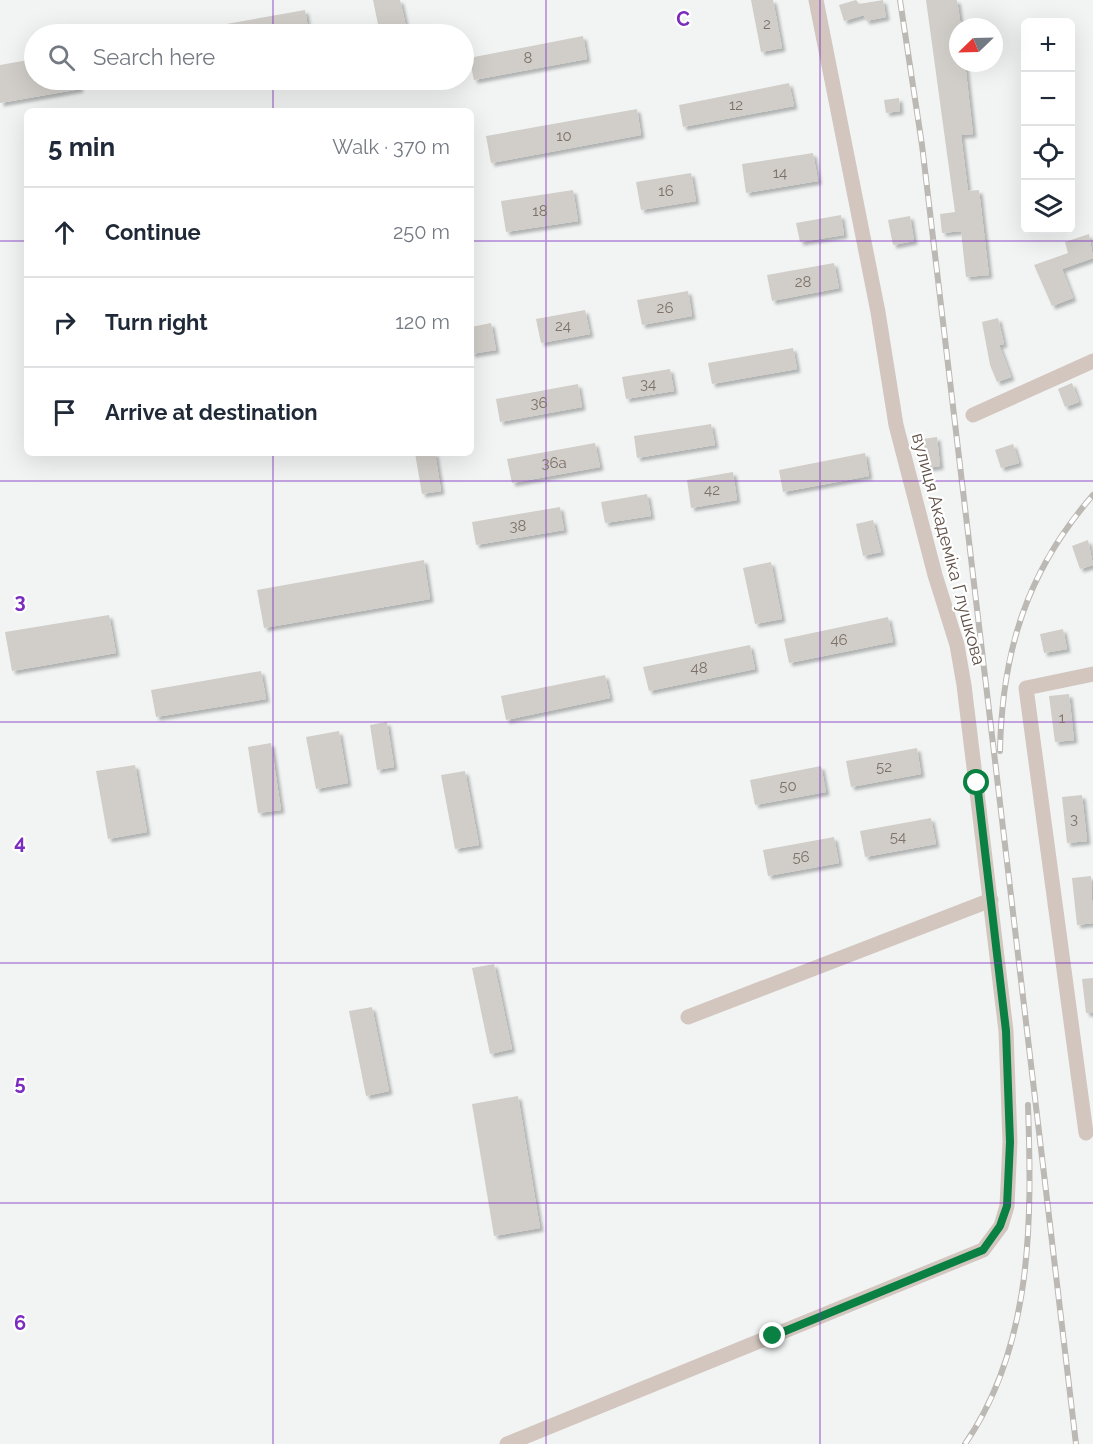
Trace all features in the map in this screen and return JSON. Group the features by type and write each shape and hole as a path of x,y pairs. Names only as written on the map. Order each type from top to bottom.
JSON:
{"street":[{"name":"вулиця Академіка Глушкова","path":"507,1444 983,1250 1000,1226 1007,1206 1010,1142 1006,1031 957,645 935,575 896,425 878,312 816,0"},
{"path":"973,415 1093,361"},
{"path":"1086,1133 1086,1076 1026,688 1093,674"},
{"path":"688,1017 991,900"}],"building":[{"path":"373,0 400,0 405,24 378,24"},
{"path":"751,0 773,0 782,48 761,52"},
{"path":"856,0 859,4 883,0 886,17 866,21 864,15 844,21 839,5"},
{"path":"926,0 957,0 960,18 949,18 949,72 966,72 973,134 961,135 968,191 979,190 989,275 966,277 961,231 942,233 940,214 955,212"},
{"path":"305,10 307,24 226,24"},
{"path":"583,36 587,59 474,80 474,57"},
{"path":"24,61 24,90 74,90 0,103 0,65"},
{"path":"789,83 794,106 683,127 679,105"},
{"path":"899,98 900,111 886,113 884,100"},
{"path":"637,109 641,135 491,163 486,136"},
{"path":"813,153 818,181 746,193 742,164"},
{"path":"691,173 696,201 641,210 636,182"},
{"path":"573,190 578,221 506,232 501,201"},
{"path":"841,215 844,235 800,242 796,223"},
{"path":"910,216 914,241 893,245 888,220"},
{"path":"1089,234 1093,258 1062,269 1073,298 1052,306 1034,265 1068,253 1065,242"},
{"path":"834,263 839,288 772,301 767,275"},
{"path":"688,291 692,316 642,325 637,300"},
{"path":"585,310 590,334 541,343 536,319"},
{"path":"998,318 1004,344 999,345 1011,377 997,382 990,365 982,322"},
{"path":"491,323 496,350 474,354 474,326"},
{"path":"793,348 797,369 712,384 708,363"},
{"path":"670,369 674,391 626,399 622,377"},
{"path":"1072,383 1079,402 1065,407 1058,389"},
{"path":"578,384 582,407 500,422 496,399"},
{"path":"711,424 715,445 637,458 634,436"},
{"path":"937,437 940,466 927,468 923,439"},
{"path":"595,443 600,467 512,483 507,459"},
{"path":"1013,444 1019,463 1001,468 995,450"},
{"path":"865,453 869,476 783,492 779,470"},
{"path":"416,456 435,456 441,491 422,494"},
{"path":"733,472 737,500 691,508 687,480"},
{"path":"647,494 651,516 605,523 601,502"},
{"path":"560,507 564,530 476,545 472,522"},
{"path":"873,520 881,552 863,556 856,524"},
{"path":"1088,540 1093,565 1080,569 1072,546"},
{"path":"424,560 430,599 264,628 257,590"},
{"path":"771,562 782,619 755,624 743,568"},
{"path":"109,615 116,653 12,671 5,632"},
{"path":"888,617 893,642 789,663 784,639"},
{"path":"1063,629 1067,649 1044,653 1040,634"},
{"path":"750,645 755,669 649,691 643,667"},
{"path":"261,671 266,699 156,717 151,690"},
{"path":"605,675 610,698 506,720 501,696"},
{"path":"1069,694 1074,740 1055,742 1049,696"},
{"path":"387,722 394,767 377,770 370,725"},
{"path":"339,731 348,783 316,789 306,737"},
{"path":"271,743 281,810 258,813 248,747"},
{"path":"917,748 921,774 851,787 846,761"},
{"path":"135,765 147,832 108,839 96,771"},
{"path":"821,766 826,792 755,805 750,780"},
{"path":"465,771 479,845 455,849 441,775"},
{"path":"1082,795 1087,841 1067,843 1062,797"},
{"path":"931,818 936,844 865,857 860,831"},
{"path":"834,837 839,863 768,876 763,850"},
{"path":"1091,876 1093,923 1077,925 1072,878"},
{"path":"494,964 512,1049 490,1054 472,968"},
{"path":"1093,978 1093,1013 1086,1013 1082,979"},
{"path":"372,1007 389,1091 366,1096 349,1011"},
{"path":"518,1096 540,1228 494,1236 472,1104"}],"railway":[{"path":"900,0 922,145 1076,1444"},
{"path":"1000,751 1006,680 1022,614 1051,553 1093,495"},
{"path":"965,1444 987,1406 1004,1366 1016,1324 1024,1281 1028,1237 1028,1105"}],"route":[{"path":"773,1336 983,1250 1000,1226 1007,1206 1010,1142 1006,1031 977,783"}]}
